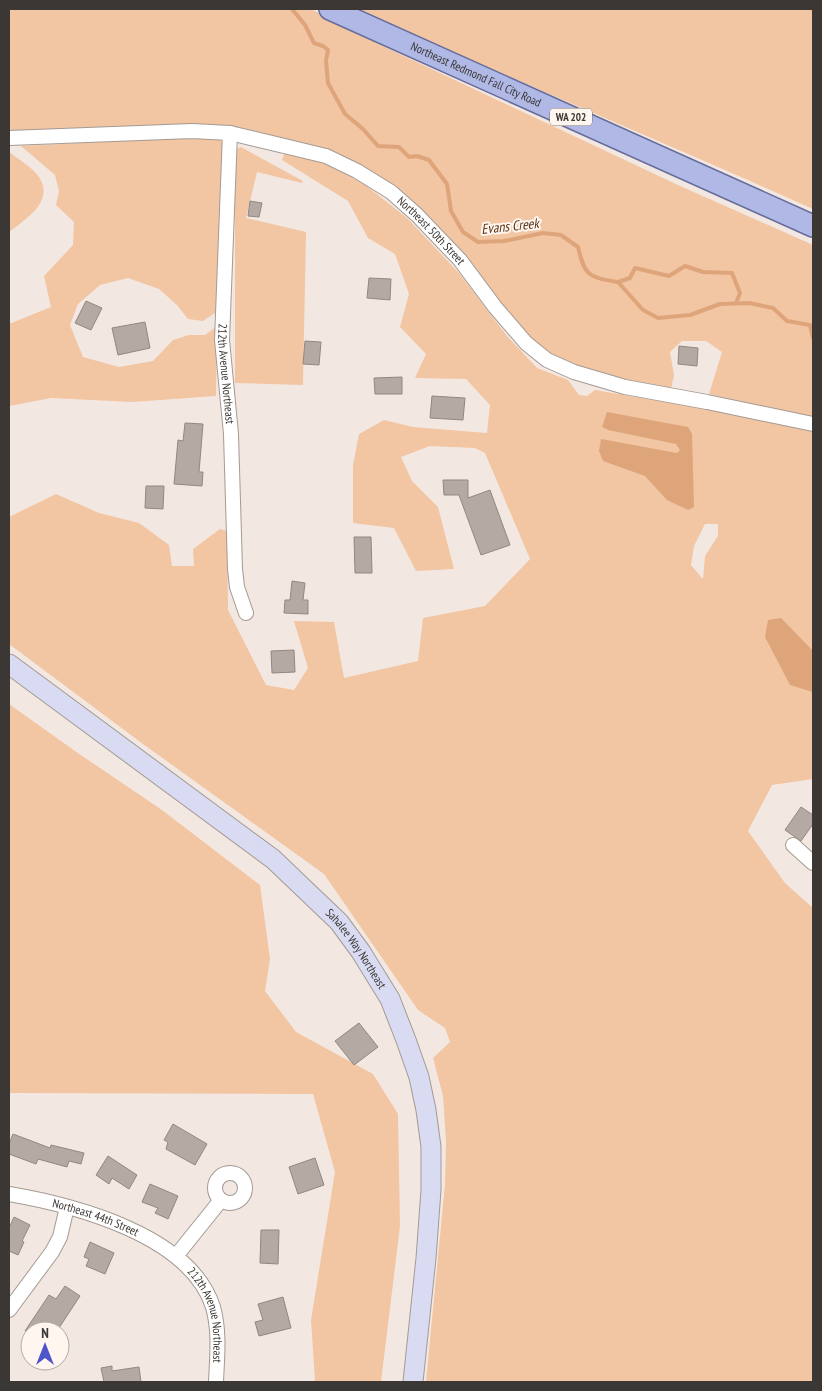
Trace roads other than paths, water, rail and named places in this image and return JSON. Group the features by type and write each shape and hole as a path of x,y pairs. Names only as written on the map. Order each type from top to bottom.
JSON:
{"main road":[{"name":"Northeast Redmond Fall City Road","path":"330,9 813,226"},
{"name":"Sahalee Way Northeast","path":"9,664 273,859 339,922 362,952 390,1000 419,1077 431,1146 431,1190 426,1258 413,1382"}],"street":[{"name":"Northeast 50th Street","path":"9,138 192,131 230,133 326,156 357,171 391,192 460,260 495,307 526,344 547,360 574,372 625,387 813,424"},
{"name":"212th Avenue Northeast","path":"230,133 222,340 231,434 235,569 237,587 246,613"},
{"path":"793,845 813,863"},
{"name":"Northeast 44th Street","path":"9,1194 67,1207 127,1228 149,1238 176,1256"},
{"path":"176,1256 220,1200"},
{"path":"9,1310 52,1252 60,1237 67,1207"},
{"name":"212th Avenue Northeast","path":"176,1256 203,1285 212,1305 218,1327 216,1382"}],"waterway":[{"name":"Evans Creek","path":"292,9 305,25 314,43 328,50 326,61 328,83 345,114 363,129 378,146 399,147 409,157 417,156 429,160 447,184 451,211 463,232 478,242 504,241 543,233 561,235 578,247 583,264 590,274 600,279 618,282 643,310 658,318 690,315 720,304 749,303 773,308 787,321 810,325 813,338"},
{"path":"618,282 630,278 635,268 669,276 685,266 703,272 732,273 740,293 736,303"}]}
